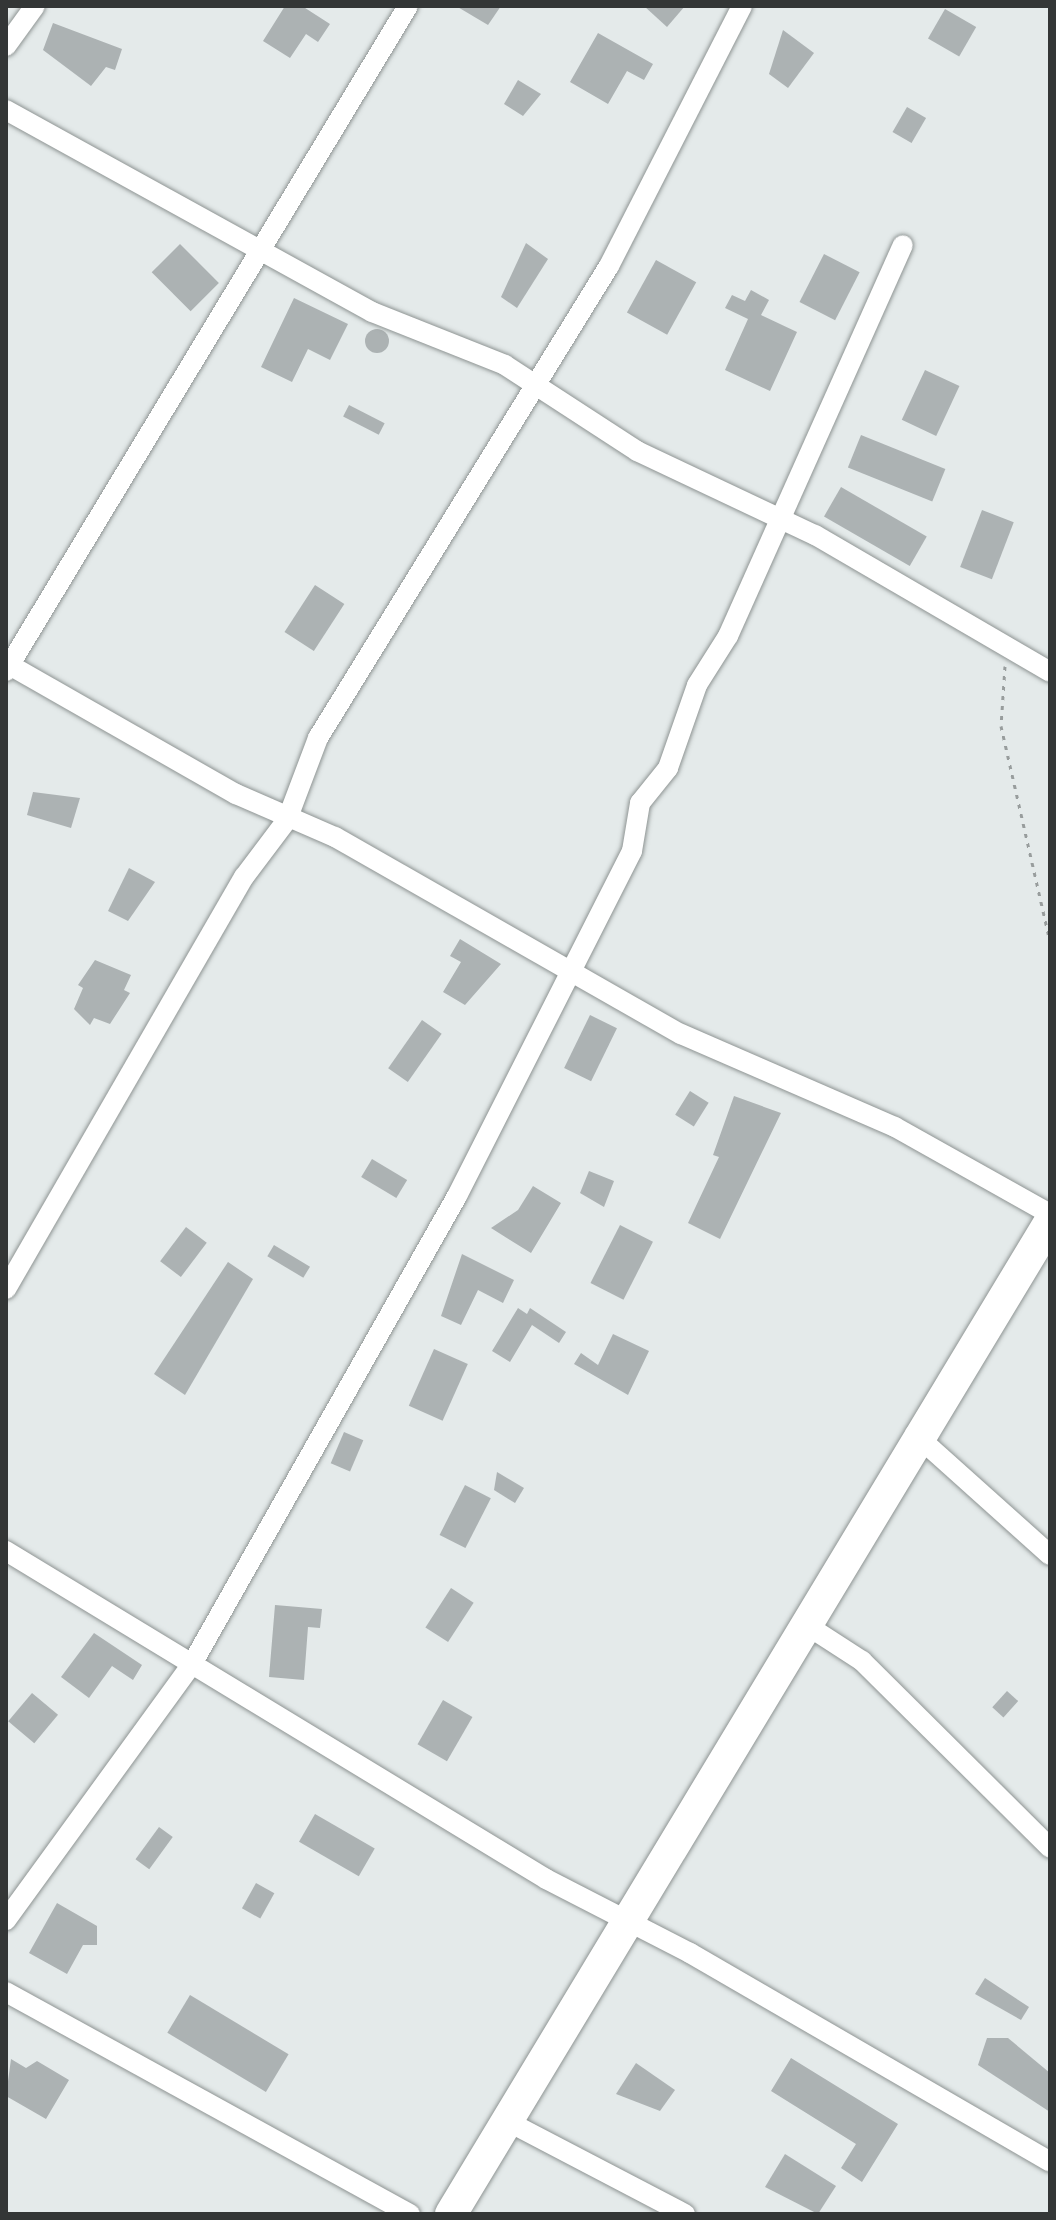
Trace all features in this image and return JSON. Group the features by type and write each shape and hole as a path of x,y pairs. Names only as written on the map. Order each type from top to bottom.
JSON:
{"main road":[{"path":"451,2214 505,2120 629,1924 915,1434 1050,1222"}],"street":[{"path":"6,46 35,6"},
{"path":"408,6 7,666 287,820 335,837 681,1034 895,1127 1050,1214"},
{"path":"6,1289 244,877 287,820 318,738 531,384 609,266 742,6"},
{"path":"6,110 372,312 477,351 637,451 780,516 1050,672"},
{"path":"6,1920 192,1664 457,1196 632,851 640,803 668,768 697,685 728,636 903,245"},
{"path":"915,1434 1050,1555"},
{"path":"6,1551 629,1924 1050,2162"},
{"path":"805,1624 862,1661 1050,1848"},
{"path":"6,1992 410,2214"},
{"path":"505,2120 685,2214"}],"path":[{"path":"1006,649 1001,726 1050,941"}],"building":[{"path":"285,6 302,6 330,24 318,42 306,34 290,58 263,41"},
{"path":"456,6 501,6 488,25"},
{"path":"644,6 685,6 667,27"},
{"path":"945,9 976,27 959,56 928,38"},
{"path":"53,23 122,49 115,70 106,67 91,86 43,50"},
{"path":"783,30 814,53 788,88 769,74"},
{"path":"598,33 653,64 644,80 627,71 608,104 570,82"},
{"path":"518,80 541,94 523,116 504,104"},
{"path":"907,107 926,118 912,143 892,132"},
{"path":"526,243 548,259 517,308 501,297"},
{"path":"180,244 219,283 191,311 152,272"},
{"path":"824,254 860,272 835,320 799,302"},
{"path":"656,260 696,282 667,335 627,312"},
{"path":"751,290 769,300 761,315 797,332 770,391 725,370 748,319 725,308 732,295 745,301"},
{"path":"294,298 348,324 330,360 308,349 292,382 261,367"},
{"path":"377,329 385,333 389,341 385,349 377,353 369,349 365,341 369,333"},
{"path":"925,370 959,386 936,436 902,420"},
{"path":"349,405 385,423 379,435 343,417"},
{"path":"861,435 945,469 932,502 848,467"},
{"path":"841,487 927,536 910,566 824,516"},
{"path":"982,510 1014,522 992,579 960,567"},
{"path":"315,585 344,604 314,651 285,632"},
{"path":"33,792 80,798 71,828 27,815"},
{"path":"129,868 155,882 128,921 108,911"},
{"path":"460,939 501,964 465,1005 443,992 461,962 450,956"},
{"path":"95,960 131,975 124,990 130,993 110,1024 94,1018 90,1025 74,1009 83,988 78,985"},
{"path":"590,1015 617,1028 591,1081 564,1068"},
{"path":"422,1020 442,1034 408,1082 388,1068"},
{"path":"690,1091 709,1103 694,1126 675,1115"},
{"path":"734,1096 781,1113 720,1239 688,1223 719,1157 713,1155"},
{"path":"372,1159 407,1180 396,1198 361,1177"},
{"path":"589,1171 614,1181 604,1207 580,1193"},
{"path":"533,1186 561,1203 531,1253 491,1228 518,1210"},
{"path":"620,1225 653,1242 623,1300 590,1283"},
{"path":"186,1227 207,1243 181,1277 160,1261"},
{"path":"274,1245 310,1267 303,1278 267,1256"},
{"path":"462,1254 514,1280 503,1303 478,1290 461,1325 441,1316"},
{"path":"228,1262 253,1279 185,1395 154,1374"},
{"path":"518,1308 527,1314 530,1308 566,1332 559,1343 532,1325 510,1362 492,1351"},
{"path":"613,1334 649,1351 628,1395 574,1364 581,1353 598,1365"},
{"path":"434,1349 468,1364 443,1421 409,1406"},
{"path":"344,1432 363,1440 350,1472 331,1463"},
{"path":"497,1472 524,1488 515,1503 494,1490"},
{"path":"465,1485 491,1498 465,1548 440,1535"},
{"path":"451,1588 474,1603 448,1642 425,1627"},
{"path":"275,1605 322,1609 320,1628 308,1627 304,1680 269,1677"},
{"path":"94,1633 142,1665 133,1680 112,1666 89,1698 61,1677"},
{"path":"1007,1691 1018,1701 1003,1717 992,1707"},
{"path":"32,1693 58,1715 34,1743 8,1721"},
{"path":"443,1700 472,1717 447,1761 418,1744"},
{"path":"315,1814 375,1848 359,1876 299,1842"},
{"path":"159,1827 173,1837 149,1869 135,1859"},
{"path":"256,1883 274,1893 260,1919 242,1908"},
{"path":"57,1903 97,1926 97,1945 83,1945 67,1974 29,1953"},
{"path":"985,1978 1029,2007 1021,2020 975,1994"},
{"path":"190,1995 289,2054 266,2092 167,2033"},
{"path":"987,2038 1008,2038 1050,2073 1050,2112 978,2065"},
{"path":"791,2058 898,2124 862,2182 841,2168 856,2144 771,2091"},
{"path":"11,2059 26,2068 37,2061 69,2080 46,2119 6,2096"},
{"path":"636,2063 675,2090 660,2111 616,2094"},
{"path":"785,2154 836,2186 818,2214 765,2187"}]}
